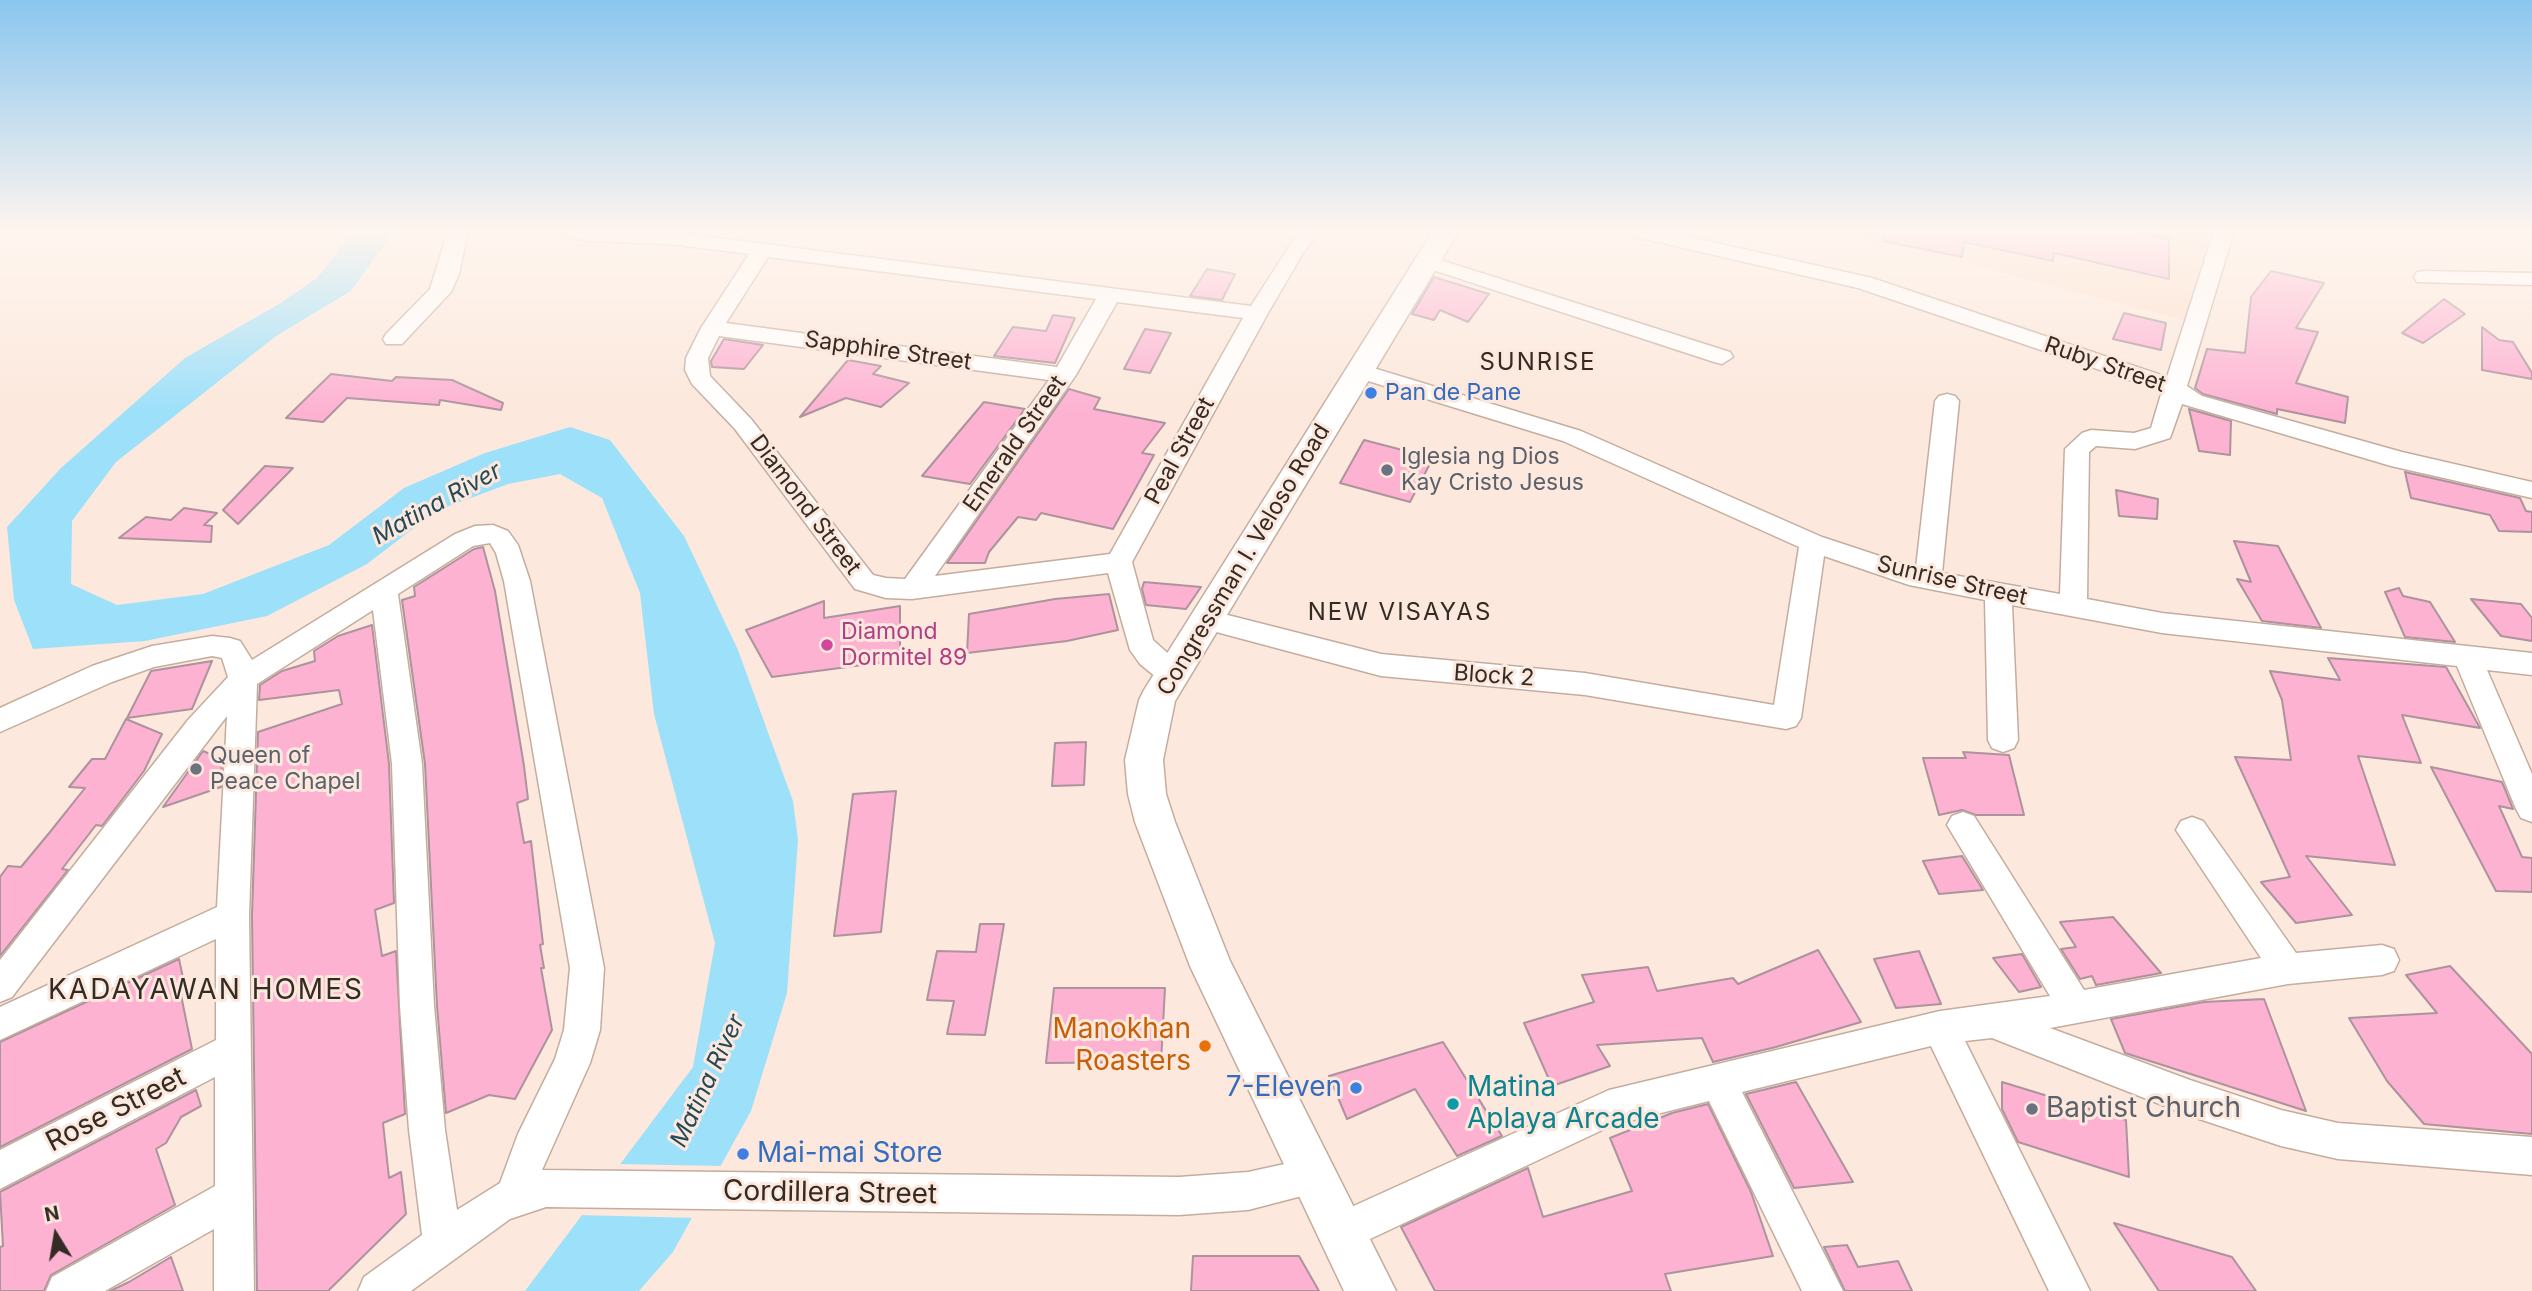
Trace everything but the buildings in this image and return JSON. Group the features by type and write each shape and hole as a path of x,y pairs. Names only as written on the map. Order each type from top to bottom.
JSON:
{"main road":[{"name":"Congressman I. Veloso Road","path":"1371,1291 1339,1233 1211,966 1164,850 1147,794 1144,760 1157,700 1204,619 1410,291"}],"street":[{"path":"394,339 440,291"},
{"name":"Diamond Street","path":"736,291 712,328 697,358 696,370 700,379 743,424 864,582 886,588 912,589 1119,562"},
{"path":"1088,291 1257,313"},
{"name":"Peal Street","path":"1119,562 1270,291"},
{"path":"1519,291 1722,357"},
{"name":"Ruby Street","path":"1889,291 2174,387 2194,401 2400,460 2532,490"},
{"path":"2073,607 2077,449 2091,438 2135,441 2161,433 2205,291"},
{"name":"Emerald Street","path":"912,589 1063,375 1110,294"},
{"name":"Sapphire Street","path":"712,328 1063,375"},
{"name":"Sunrise Street","path":"1360,371 1572,436 1813,543 1928,580 2162,623 2532,664"},
{"path":"1928,580 1947,401"},
{"path":"0,986 198,728 243,678 464,540 484,534 499,537 509,551 517,581 583,940 587,999 582,1030 572,1063 531,1147 514,1196"},
{"name":"Block 2","path":"1204,619 1314,650 1381,665 1585,684 1786,718 1813,543"},
{"path":"1119,562 1140,643 1150,657 1172,674"},
{"path":"384,590 407,764 419,1033 427,1130 442,1242"},
{"path":"1998,594 2003,740"},
{"path":"0,721 102,674 186,650 230,648 243,678 233,915 234,1291"},
{"path":"2468,657 2532,809"},
{"path":"1963,825 2076,1007"},
{"path":"2192,830 2288,969"},
{"path":"0,1024 233,915"},
{"path":"1339,1233 1609,1108 1940,1027 1992,1022 2288,969 2382,960"},
{"path":"1992,1022 2190,1098 2281,1128 2350,1142 2532,1156"},
{"path":"1940,1027 2070,1291"},
{"name":"Rose Street","path":"0,1170 233,1049"},
{"path":"1717,1080 1823,1291"},
{"name":"Cordillera Street","path":"378,1291 442,1242 514,1196 546,1188 1179,1196 1248,1191 1312,1177"},
{"path":"66,1291 233,1197"}],"shaded area":[{"path":"2073,291 2202,291 2194,323"}],"water":[{"name":"Matina River","path":"298,291 351,291 276,336 116,462 72,521 71,584 117,605 203,594 329,545 404,488 485,453 570,427 610,440 684,536 738,650 793,801 798,840 787,993 751,1111 673,1252 639,1291 525,1291 693,1067 715,943 654,714 640,593 602,498 560,474 508,484 436,511 367,564 267,616 145,641 33,649 14,600 7,527 61,468 185,358"}],"pier":[{"path":"616,1164 724,1166 696,1218 578,1215"}],"place":[{"name":"Pan de Pane","path":"1371,393"},
{"name":"Iglesia ng Dios Kay Cristo Jesus","path":"1387,470"},
{"name":"Diamond Dormitel 89","path":"827,645"},
{"name":"Queen of Peace Chapel","path":"196,769"},
{"name":"Manokhan Roasters","path":"1205,1046"},
{"name":"7-Eleven","path":"1356,1088"},
{"name":"Matina Aplaya Arcade","path":"1453,1104"},
{"name":"Baptist Church","path":"2032,1109"},
{"name":"Mai-mai Store","path":"743,1154"}],"district":[{"name":"SUNRISE","path":"1538,363"},
{"name":"NEW VISAYAS","path":"1400,613"},
{"name":"KADAYAWAN HOMES","path":"206,991"}]}
